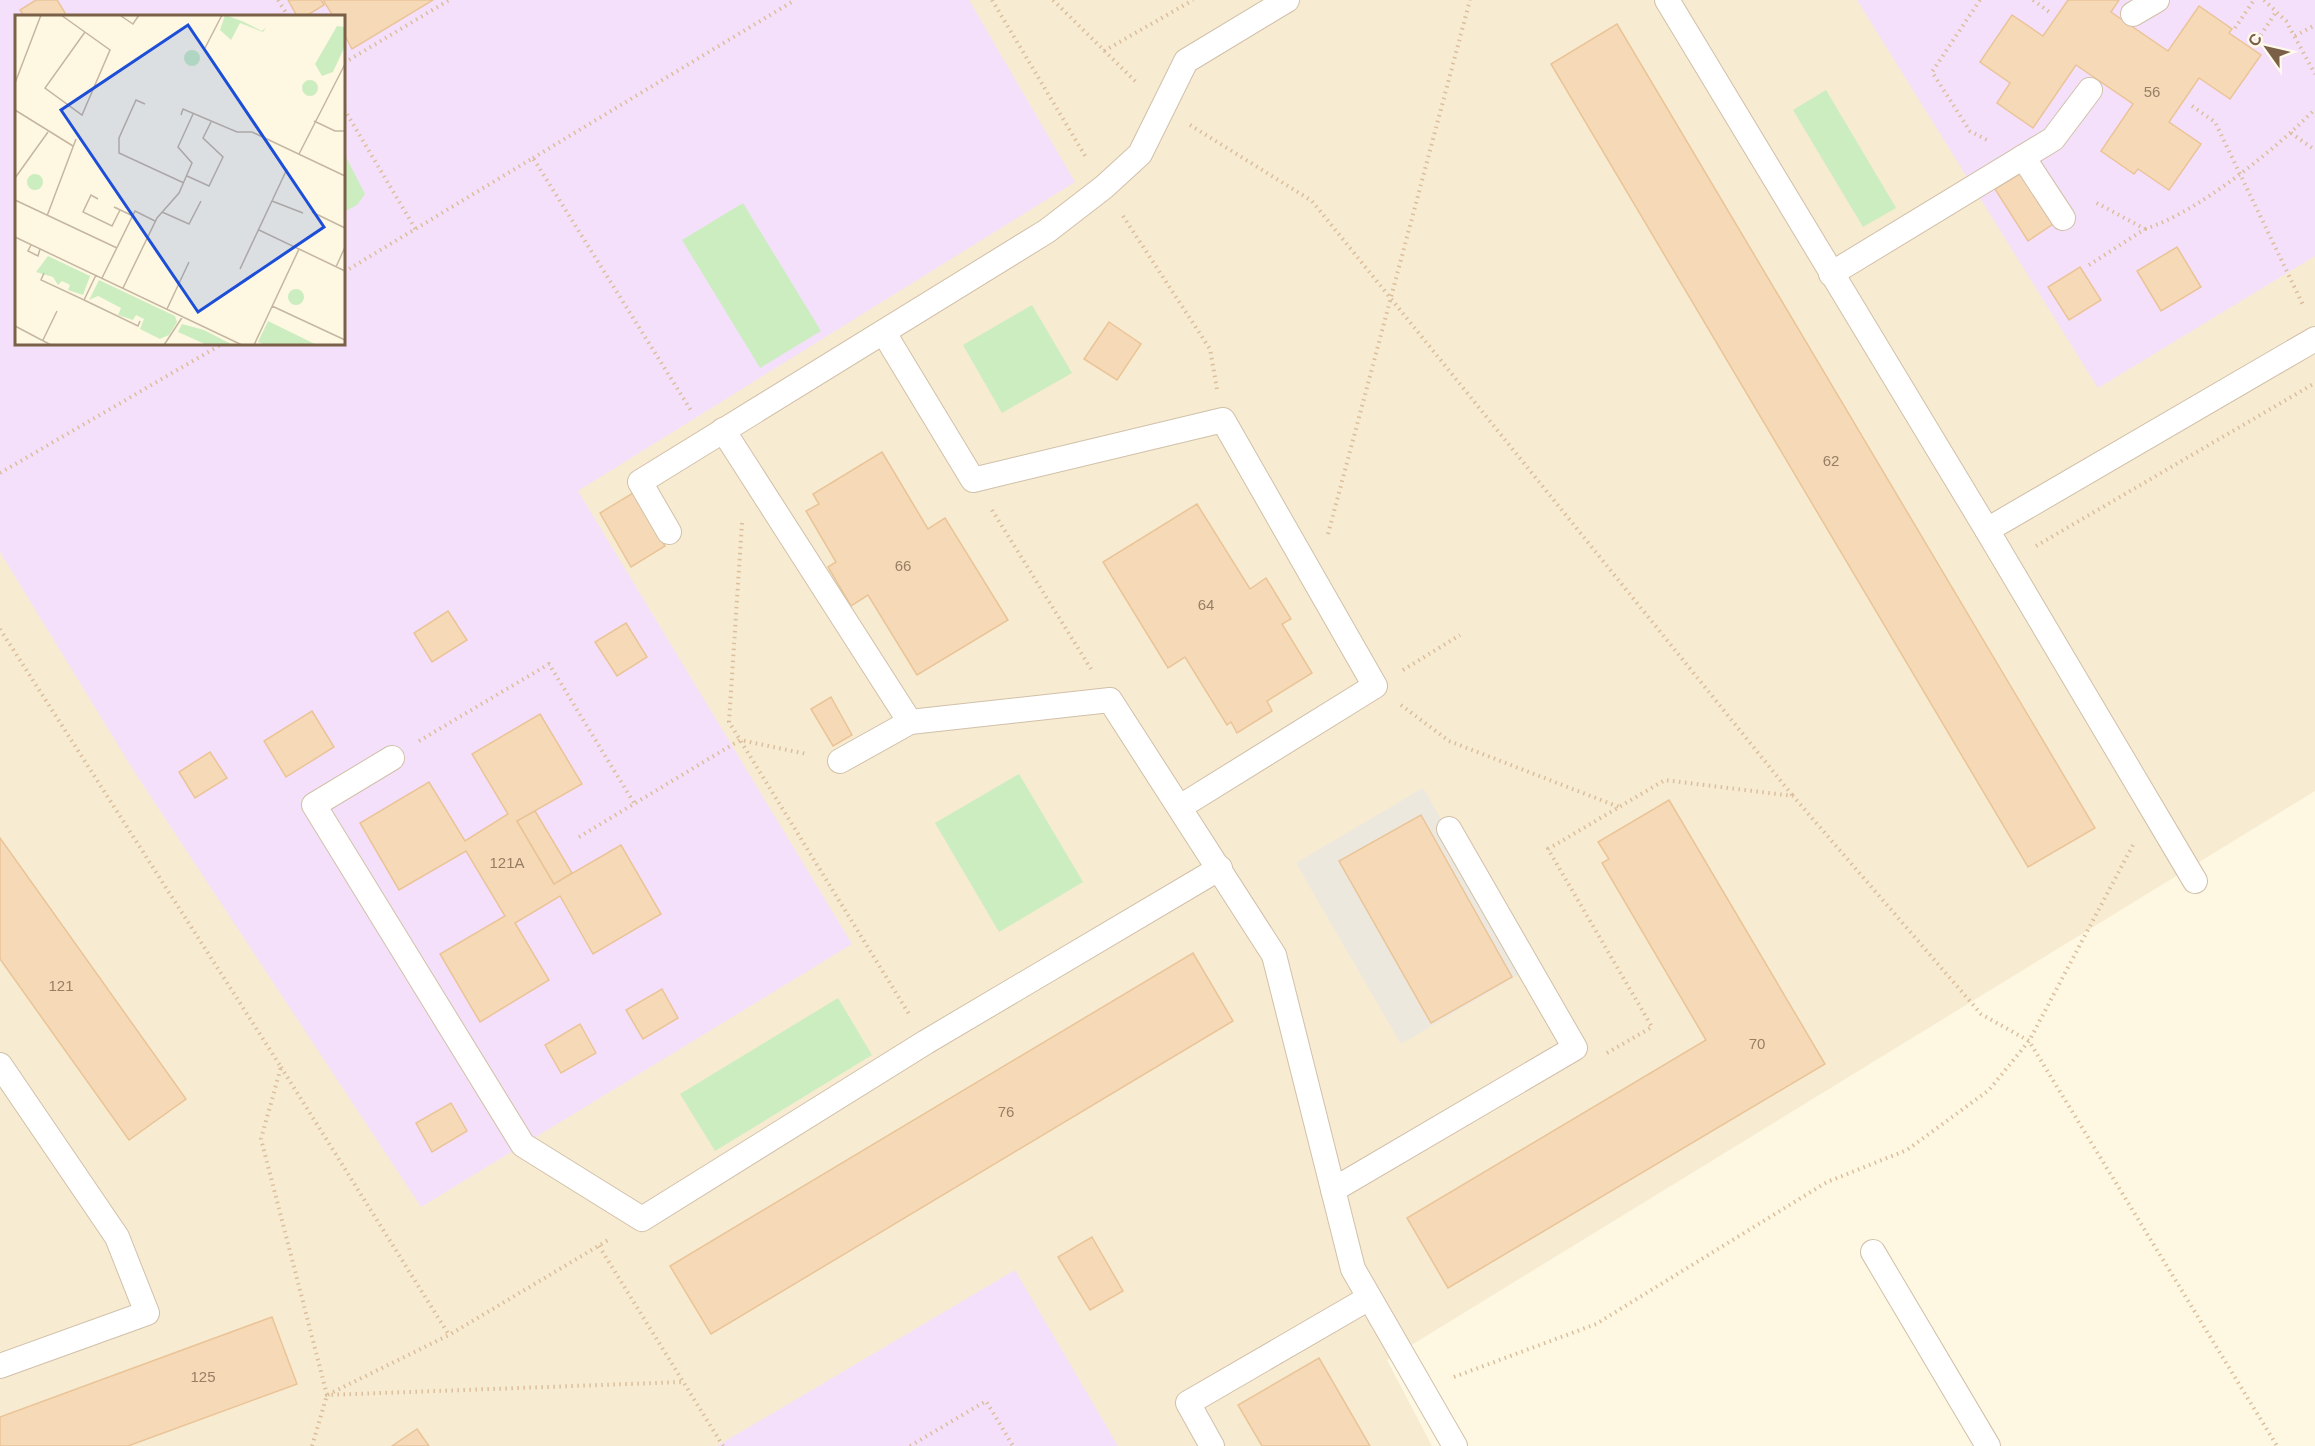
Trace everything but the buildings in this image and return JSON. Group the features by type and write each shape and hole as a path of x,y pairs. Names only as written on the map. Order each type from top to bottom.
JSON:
{"lane":[{"path":"669,532 640,482 1047,231 1104,187 1140,154 1186,61 1287,0"},
{"path":"1667,0 2007,563 2195,881"},
{"path":"2133,14 2157,0"},
{"path":"1831,274 2053,139 2090,90"},
{"path":"2021,158 2063,218"},
{"path":"884,333 973,480 1223,420 1375,686 1180,807"},
{"path":"1987,530 2315,339"},
{"path":"716,435 746,466 910,722"},
{"path":"840,760 910,722 1110,700 1274,955 1353,1269 1455,1446"},
{"path":"392,758 314,805 524,1145 642,1219 926,1042 1220,868"},
{"path":"1333,1190 1575,1048 1449,830"},
{"path":"0,1065 117,1237 147,1312 0,1366"},
{"path":"1873,1252 1988,1446"},
{"path":"1212,1446 1188,1403 1369,1298"}],"path":[{"path":"278,0 287,15"},
{"path":"345,62 449,0"},
{"path":"345,271 795,0"},
{"path":"992,0 1104,187 1210,350 1223,420"},
{"path":"1053,0 1163,108 1312,201 1793,796 1981,1014 2029,1041 2277,1446"},
{"path":"1104,51 1193,0"},
{"path":"1316,581 1470,0"},
{"path":"1980,0 1932,72 1970,131 2021,158"},
{"path":"2033,0 2052,14"},
{"path":"2235,28 2254,0"},
{"path":"2264,0 2286,21 2315,74"},
{"path":"2254,45 2276,12"},
{"path":"2295,36 2315,25"},
{"path":"2192,106 2215,122 2306,311"},
{"path":"2145,229 2168,222 2240,173 2291,133 2315,109"},
{"path":"345,111 416,230"},
{"path":"2291,133 2315,150"},
{"path":"533,158 716,435"},
{"path":"0,473 220,345"},
{"path":"2007,563 2315,383"},
{"path":"746,466 729,722 926,1042"},
{"path":"973,480 1110,700"},
{"path":"0,629 281,1067 449,1335"},
{"path":"1460,635 1375,686 1449,741 1619,807"},
{"path":"392,758 549,664 634,803"},
{"path":"579,837 740,740 840,760"},
{"path":"1548,849 1665,780 1793,796"},
{"path":"1422,1389 1596,1324 1827,1182 1907,1150 1989,1090 2029,1041"},
{"path":"281,1067 261,1139 327,1395 312,1446"},
{"path":"327,1395 449,1335 642,1219"},
{"path":"599,1245 723,1446"},
{"path":"327,1395 683,1382"},
{"path":"910,1446 986,1401 1013,1446"}],"shaded area":[{"path":"0,0 2315,0 2315,791 1387,1360 1432,1446 0,1446"},
{"path":"0,0 969,0 1075,182 578,491 852,944 421,1207 132,768 0,552"},
{"path":"1857,0 2315,0 2315,256 2098,388"},
{"path":"1423,788 1528,969 1401,1044 1296,863"},
{"path":"1015,1270 1118,1446 717,1446 722,1443"}],"green space":[{"path":"1826,90 1896,208 1863,227 1793,110"},
{"path":"345,155 365,194 357,205 345,211"},
{"path":"743,203 821,331 760,368 682,240"},
{"path":"1032,305 1072,373 1002,413 963,345"},
{"path":"1019,774 1083,882 999,932 935,823"},
{"path":"838,998 872,1055 715,1151 680,1094"}]}
